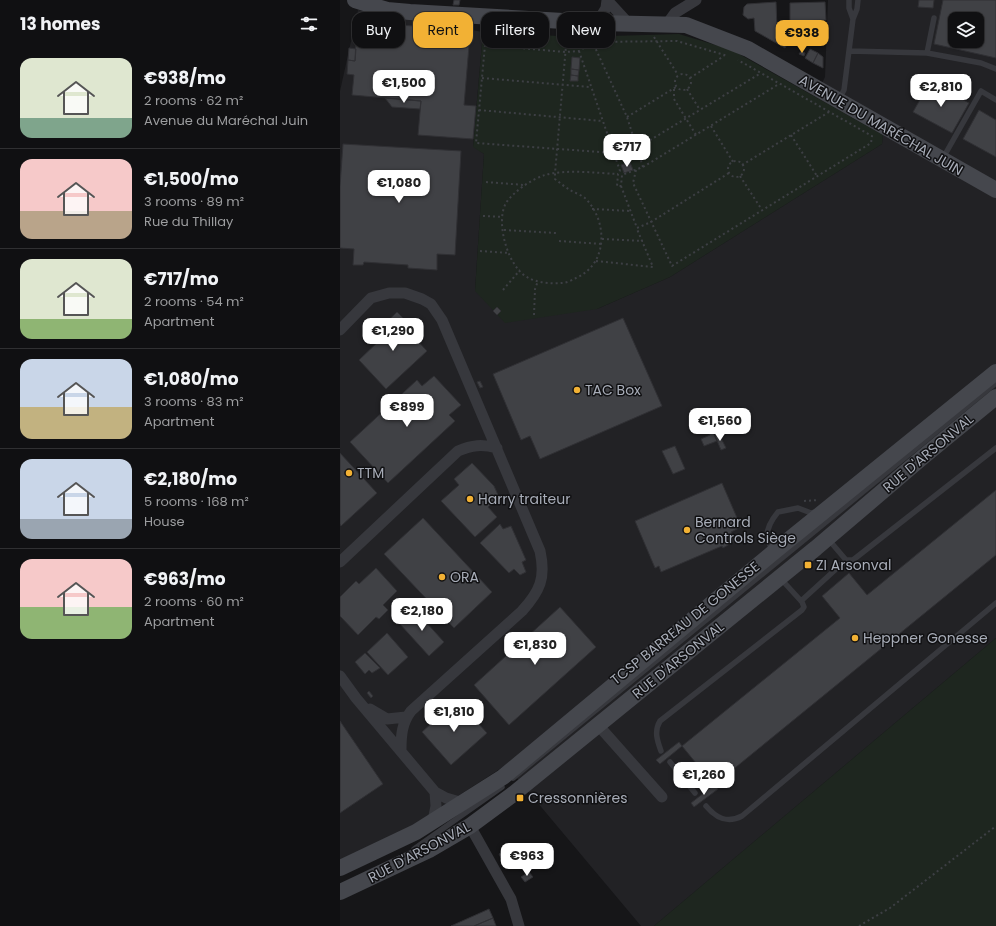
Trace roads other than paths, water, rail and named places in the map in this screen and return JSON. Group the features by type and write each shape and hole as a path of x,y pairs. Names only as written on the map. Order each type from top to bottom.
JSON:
{"main road":[{"name":"AVENUE DU MARÉCHAL JUIN","path":"355,0 387,10 557,20"},
{"name":"AVENUE DU MARÉCHAL JUIN","path":"615,24 686,25 748,49 833,106 942,160 996,190"},
{"name":"AVENUE DU MARÉCHAL JUIN","path":"974,178 996,194"},
{"name":"RUE D'ARSONVAL","path":"340,868 416,832 437,826 463,803 512,770 775,551 996,372"},
{"name":"RUE D'ARSONVAL","path":"340,892 429,850 470,826 512,795 779,578 996,397"}],"street":[{"path":"604,12 607,0"},
{"path":"607,0 629,24"},
{"path":"660,24 696,0"},
{"path":"340,330 371,298 381,294 414,295 431,304 442,320 540,551 543,563 541,582 536,596 522,611 411,710 406,717 401,735 401,750"},
{"path":"340,562 458,451 470,446 483,445 497,448"},
{"path":"340,676 356,698 436,792 446,798 463,803"},
{"path":"356,698 378,715 388,719 406,717"},
{"path":"598,726 662,797"},
{"path":"436,792 437,826"},
{"path":"470,826 511,899 519,926"}],"lane":[{"path":"849,0 849,8 853,19"},
{"path":"833,106 844,90 853,19 857,9 858,0"},
{"path":"927,53 934,18"},
{"path":"850,51 927,53 981,64 996,69"},
{"path":"942,160 981,92 996,100"},
{"name":"TCSP BARREAU DE GONESSE","path":"418,839 525,770 996,383"},
{"path":"801,601 846,560 853,560 996,448"},
{"path":"775,551 769,545 766,533 772,519 778,512 798,508 811,513 825,512"},
{"path":"827,538 846,560"},
{"path":"661,751 657,738 656,727 660,721 802,610 804,607 801,601 779,578"},
{"path":"706,806 719,818 729,821 742,816 996,603"},
{"path":"670,762 695,792"},
{"name":"TCSP BARREAU DE GONESSE","path":"340,886 398,860 437,826"},
{"path":"340,874 411,842"}],"place":[{"name":"TAC Box","path":"577,390"},
{"name":"TTM","path":"349,473"},
{"name":"Harry traiteur","path":"470,499"},
{"name":"Bernard Controls Siège","path":"687,530"},
{"name":"ZI Arsonval","path":"808,565"},
{"name":"ORA","path":"442,577"},
{"name":"Heppner Gonesse","path":"855,638"},
{"name":"Cressonnières","path":"520,798"}]}
